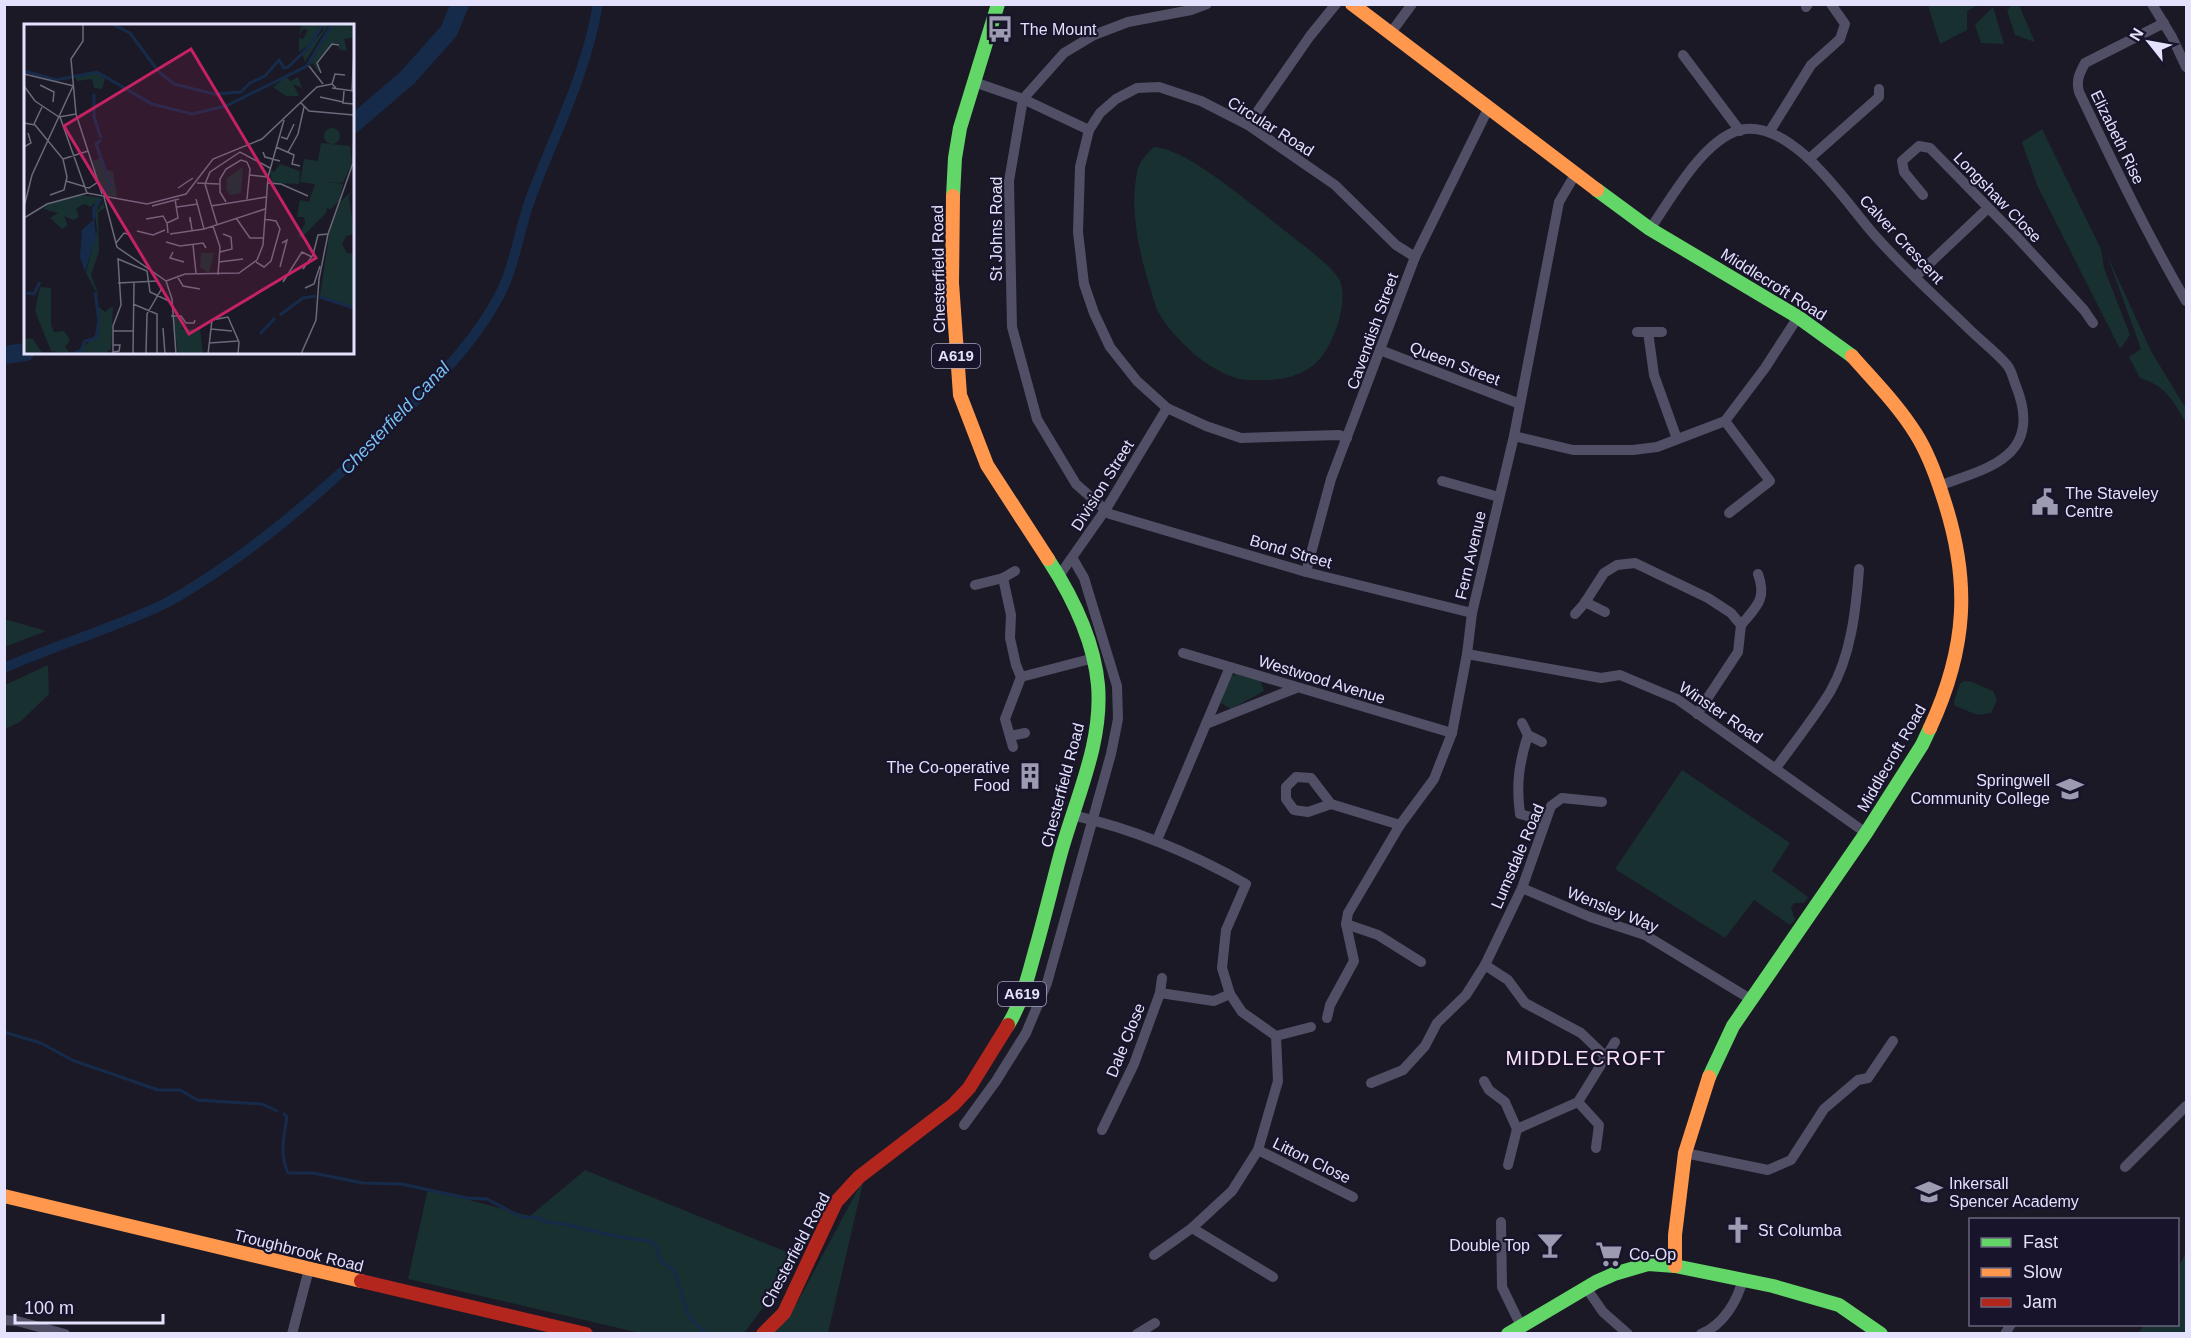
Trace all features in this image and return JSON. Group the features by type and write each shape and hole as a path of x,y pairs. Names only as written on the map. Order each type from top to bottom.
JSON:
{"main road":[{"name":"Chesterfield Road","path":"763,1334 784,1313 836,1202 859,1177 953,1105 969,1088 1014,1016 1026,985 1072,815 1093,748 1099,707 1094,658 1078,614 1059,576 987,465 960,395 953,294 952,214 955,158 960,128 998,4"},
{"name":"Middlecroft Road","path":"1352,4 1488,109 1650,229 1798,316 1847,351 1900,411 1917,435 1932,465 1951,521 1962,594 1961,630 1953,669 1940,706 1922,745 1866,833 1733,1026 1707,1082 1685,1153 1675,1235 1675,1266"},
{"name":"Troughbrook Road","path":"4,1196 586,1334"},
{"path":"1508,1334 1614,1274 1648,1264 1675,1266 1743,1279 1839,1305 1881,1334"}],"street":[{"path":"1023,99 1064,53 1094,35 1128,22 1191,10 1207,4"},
{"path":"1248,125 1310,36 1336,4"},
{"path":"1390,34 1412,4"},
{"path":"1650,229 1697,161 1718,141 1744,129 1770,131 1811,65 1840,39 1845,24 1831,4"},
{"path":"2152,4 2187,67"},
{"name":"Elizabeth Rise","path":"2164,23 2085,63 2077,84 2079,93 2165,265 2187,301"},
{"path":"1683,55 1740,131"},
{"path":"974,82 1023,99 1089,129"},
{"name":"Circular Road","path":"1347,438 1340,435 1241,438 1206,426 1167,408 1137,381 1110,347 1094,313 1084,284 1078,221 1080,167 1089,129 1100,113 1116,99 1137,88 1159,87 1201,101 1248,125 1335,185 1396,245 1415,257"},
{"path":"1809,159 1879,97 1878,89"},
{"name":"St Johns Road","path":"1023,99 1009,181 1012,327 1036,418 1076,484 1106,509"},
{"name":"Cavendish Street","path":"1306,572 1331,479 1415,257 1488,109"},
{"name":"Calver Crescent","path":"1770,131 1782,137 1809,159 1882,244 2009,367 2023,404 2025,423 2015,446 2005,457 1992,464 1939,486"},
{"name":"Longshaw Close","path":"1923,195 1904,172 1902,161 1919,146 1930,148 2039,261 2084,310 2092,323"},
{"name":"Fern Avenue","path":"1346,924 1348,913 1400,825 1434,780 1452,733 1467,654 1472,613 1514,436 1559,202 1576,173"},
{"path":"1915,277 1988,208"},
{"path":"1514,436 1573,450 1633,450 1657,447 1725,421 1765,368 1798,316"},
{"path":"1637,332 1662,332"},
{"path":"1648,332 1654,375 1677,439"},
{"name":"Queen Street","path":"1380,350 1520,404"},
{"name":"Division Street","path":"1059,576 1106,509 1167,408"},
{"path":"1725,421 1770,482 1729,513"},
{"path":"1442,481 1499,497"},
{"name":"Bond Street","path":"1106,509 1110,514 1306,572 1472,613"},
{"path":"964,1125 996,1081 1026,1033 1047,983 1112,754 1118,719 1117,686 1084,578 1073,559"},
{"path":"1575,614 1604,573 1617,565 1635,563 1708,598 1731,613 1742,625"},
{"path":"1776,768 1830,691 1841,667 1857,601 1859,569"},
{"path":"975,585 1003,578 1015,571"},
{"path":"1697,714 1738,652 1742,625 1762,596 1758,574"},
{"path":"1003,578 1011,615 1010,638 1016,665 1022,676"},
{"path":"1585,602 1605,612"},
{"name":"Westwood Avenue","path":"1184,653 1452,733"},
{"name":"Winster Road","path":"1467,654 1601,678 1620,675 1666,693 1866,833"},
{"path":"1022,676 1094,658"},
{"path":"1157,840 1230,667"},
{"path":"1022,676 1005,719 1011,741 1025,734"},
{"path":"1206,723 1296,688"},
{"path":"1522,723 1528,735 1542,742"},
{"path":"1528,735 1519,762 1516,791 1520,814 1545,821"},
{"name":"Lumsdale Road","path":"1371,1083 1403,1070 1425,1046 1437,1023 1466,994 1485,965 1522,888 1551,806 1562,798 1602,802"},
{"path":"1331,804 1400,825"},
{"path":"1072,815 1157,840 1202,859 1246,884 1226,930 1222,968 1230,994 1242,1012 1276,1036 1311,1027"},
{"name":"Wensley Way","path":"1522,888 1590,917 1645,935 1752,1000"},
{"path":"1346,924 1378,935 1421,962"},
{"path":"1327,1018 1330,1005 1354,962 1346,924"},
{"path":"1485,965 1508,980 1525,1003 1581,1033 1605,1056"},
{"path":"1160,993 1162,978"},
{"name":"Dale Close","path":"1102,1130 1134,1064 1160,993 1214,1001 1230,994"},
{"path":"1154,1255 1192,1228 1232,1191 1258,1150 1278,1081 1276,1036"},
{"path":"1685,1153 1768,1170 1791,1160 1824,1109 1858,1080 1868,1078 1893,1041"},
{"path":"1517,1129 1578,1101 1614,1042"},
{"path":"1484,1081 1489,1090 1505,1102 1517,1129 1508,1165"},
{"path":"1578,1101 1599,1125 1596,1148"},
{"path":"2125,1167 2187,1106"},
{"name":"Litton Close","path":"1258,1150 1353,1197"},
{"path":"1501,1222 1502,1287 1521,1326"},
{"path":"1192,1228 1273,1277"},
{"path":"292,1334 309,1269"},
{"path":"1706,1332 1722,1319 1739,1296 1743,1279"},
{"path":"1587,1289 1603,1312 1628,1334"},
{"path":"4,1320 17,1321 66,1334"},
{"path":"1137,1334 1155,1323"}],"green space":[{"path":"1928,4 1978,5 1967,11 1967,30 1940,44"},
{"path":"2013,4 2019,5 2035,42 2015,35 2007,10"},
{"path":"1993,7 2004,44 1981,43 1975,25"},
{"path":"2042,129 2101,249 2104,268 2130,335 2120,349 2037,185 2022,142"},
{"path":"1154,147 1180,155 1213,175 1312,252 1337,276 1342,290 1338,324 1329,346 1312,366 1294,376 1281,379 1243,380 1225,374 1204,361 1183,344 1166,325 1156,308 1148,280 1135,215 1134,199 1138,169 1144,157"},
{"path":"2107,255 2151,351 2186,409 2186,423 2163,390 2140,378 2129,357 2141,349"},
{"path":"5,621 46,631 5,647"},
{"path":"48,665 49,694 20,722 5,729 5,685"},
{"path":"1237,674 1260,680 1264,691 1231,709 1221,703 1231,676"},
{"path":"1964,681 1993,691 1997,700 1991,713 1978,715 1955,706 1954,701 1960,684"},
{"path":"1682,770 1790,843 1772,871 1808,897 1804,903 1794,903 1791,908 1795,920 1790,925 1754,900 1725,938 1615,869"},
{"path":"585,1170 794,1255 776,1290 744,1333 640,1333 408,1279 428,1189 530,1216"},
{"path":"864,1178 828,1333 774,1334 797,1303"},
{"path":"2186,1252 2186,1333 2139,1333 2143,1326 2179,1326 2179,1266"}],"waterway":[{"path":"354,123 407,78 449,31 460,4"},
{"name":"Chesterfield Canal","path":"4,668 162,605 215,573 283,523 326,486 368,448 451,364 479,328 507,279 530,200 577,81 598,4"},
{"path":"4,355 24,352"},
{"path":"4,1032 41,1043 72,1060 158,1090 180,1090 197,1100 262,1104 277,1111"},
{"path":"284,1114 287,1117 283,1152 288,1173 313,1173 363,1183 401,1184 467,1198 487,1199 521,1217 534,1217 548,1222 655,1244 661,1261 674,1271 689,1317 707,1334"}],"traffic: fast":[{"path":"953,196 955,158 960,128 998,4"},
{"path":"1597,190 1650,229 1798,317 1852,356"},
{"path":"1008,1025 1025,986 1060,856 1086,772 1096,729 1098,707 1096,668 1087,635 1073,603 1048,559"},
{"path":"1709,1077 1733,1026 1866,833 1922,745 1930,728"},
{"path":"1508,1334 1596,1282 1648,1264 1675,1266 1773,1286 1839,1305 1881,1334"}],"traffic: slow":[{"path":"1352,4 1597,190"},
{"path":"953,196 952,283 960,395 987,465 1048,559"},
{"path":"1852,356 1894,403 1920,441 1935,472 1952,528 1961,586 1958,642 1952,670 1930,728"},
{"path":"1675,1266 1675,1235 1685,1153 1709,1077"},
{"path":"4,1196 361,1281"}],"traffic: jam":[{"path":"763,1334 784,1313 836,1202 859,1177 953,1105 969,1088 1008,1025"},
{"path":"361,1281 586,1334"}],"place":[{"name":"The Mount","path":"1000,29"},
{"name":"The Staveley Centre","path":"2045,502"},
{"name":"The Co-operative Food","path":"1030,776"},
{"name":"Springwell Community College","path":"2070,789"},
{"name":"Inkersall Spencer Academy","path":"1929,1192"},
{"name":"St Columba","path":"1738,1230"},
{"name":"Double Top","path":"1550,1245"},
{"name":"Co-Op","path":"1609,1254"}],"district":[{"name":"MIDDLECROFT","path":"1586,1058"}]}
